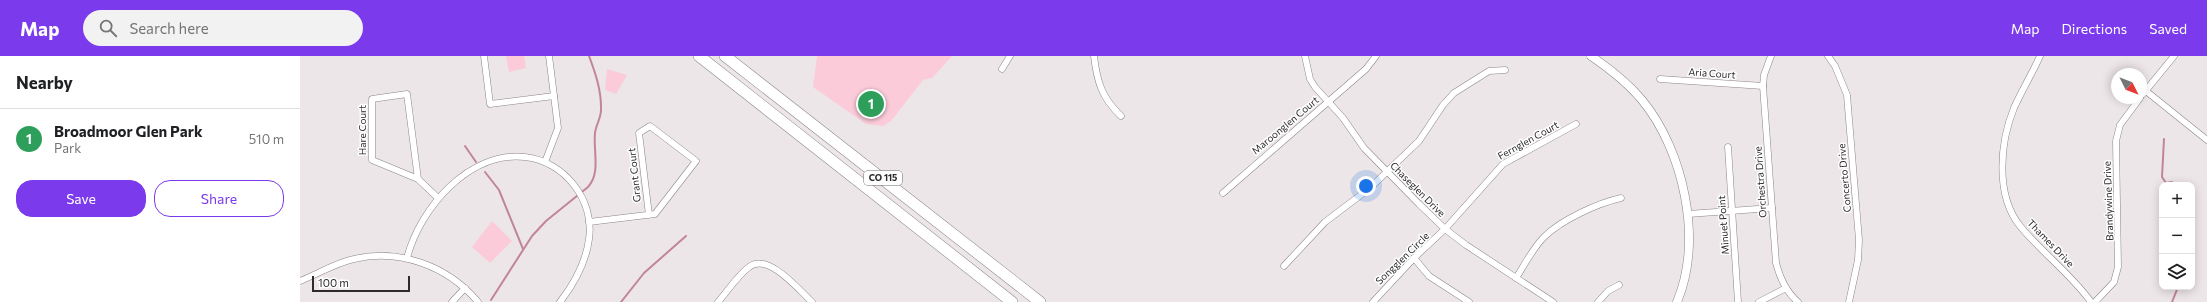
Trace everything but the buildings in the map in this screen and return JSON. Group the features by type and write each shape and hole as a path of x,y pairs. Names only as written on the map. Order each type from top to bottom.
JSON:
{"highway":[{"name":"CO 115","path":"699,56 1012,302"},
{"name":"CO 115","path":"725,56 1040,302"},
{"path":"968,268 1004,302"},
{"path":"1004,273 1048,302"}],"street":[{"path":"484,56 490,104 554,96"},
{"path":"545,162 558,128 549,56"},
{"path":"1002,69 1010,56"},
{"path":"1094,56 1096,74 1102,93 1121,116"},
{"name":"Chaseglen Drive","path":"1305,56 1310,78 1328,102 1343,118 1364,148 1386,172 1445,229 1553,302"},
{"name":"Maroonglen Court","path":"1223,193 1366,70 1376,56"},
{"path":"1591,56 1616,74 1630,87 1653,115 1673,154 1682,179 1688,214 1687,261 1677,302"},
{"name":"Orchestra Drive","path":"1771,56 1764,75 1763,86 1776,263 1779,276 1786,288 1798,302"},
{"name":"Concerto Drive","path":"1828,56 1835,66 1848,95 1859,240 1858,260 1850,302"},
{"name":"Thames Drive","path":"2040,56 2014,109 2009,125 2003,158 2004,192 2019,224 2081,288 2090,302"},
{"name":"Brandywine Drive","path":"2147,90 2174,56"},
{"path":"1284,266 1325,222 1354,202 1419,141 1443,105 1454,93 1489,71 1505,70"},
{"name":"Aria Court","path":"1660,79 1763,86"},
{"path":"2147,92 2207,140"},
{"name":"Hare Court","path":"418,179 407,94 372,99 372,160 418,179 438,198"},
{"name":"Brandywine Drive","path":"2095,302 2110,288 2116,274 2119,253 2116,141 2120,125 2136,104"},
{"name":"Fernglen Court","path":"1445,229 1504,164 1576,124"},
{"name":"Grant Court","path":"589,222 655,214 696,161 650,126 640,133 649,214"},
{"name":"Minuet Point","path":"1728,147 1738,302"},
{"path":"407,258 418,228 438,198 464,176 494,161 518,156 545,162 561,172 574,184 582,198 589,222 589,239 583,263 572,286 560,302"},
{"path":"1516,278 1538,244 1551,231 1607,201 1621,198"},
{"path":"1688,214 1772,208"},
{"name":"Songglen Circle","path":"1373,302 1414,258 1445,229"},
{"path":"300,281 353,259 372,256 407,258 440,271 465,288 478,302"},
{"path":"1414,258 1429,276 1469,302"},
{"path":"718,302 749,267 764,264 777,270 812,302"},
{"path":"1598,302 1608,291 1619,285"},
{"path":"452,302 465,288"},
{"path":"1759,302 1786,288"}],"shaded area":[{"path":"506,56 524,56 526,68 509,72"},
{"path":"817,56 952,56 932,78 923,80 891,121 883,126 866,124 813,87"},
{"path":"607,69 627,75 616,94 605,90"},
{"path":"492,221 512,241 490,263 472,247"}],"waterway":[{"path":"491,300 532,236 546,221 588,187 592,181 596,162 595,133 601,114 601,100 599,87 589,56"},
{"path":"2164,139 2162,177 2165,182"},
{"path":"465,146 476,162"},
{"path":"485,172 499,190 523,249"},
{"path":"621,302 644,273 686,236"},
{"path":"2172,302 2177,290"}],"place":[{"name":"Broadmoor Glen Park","path":"871,104"}]}
